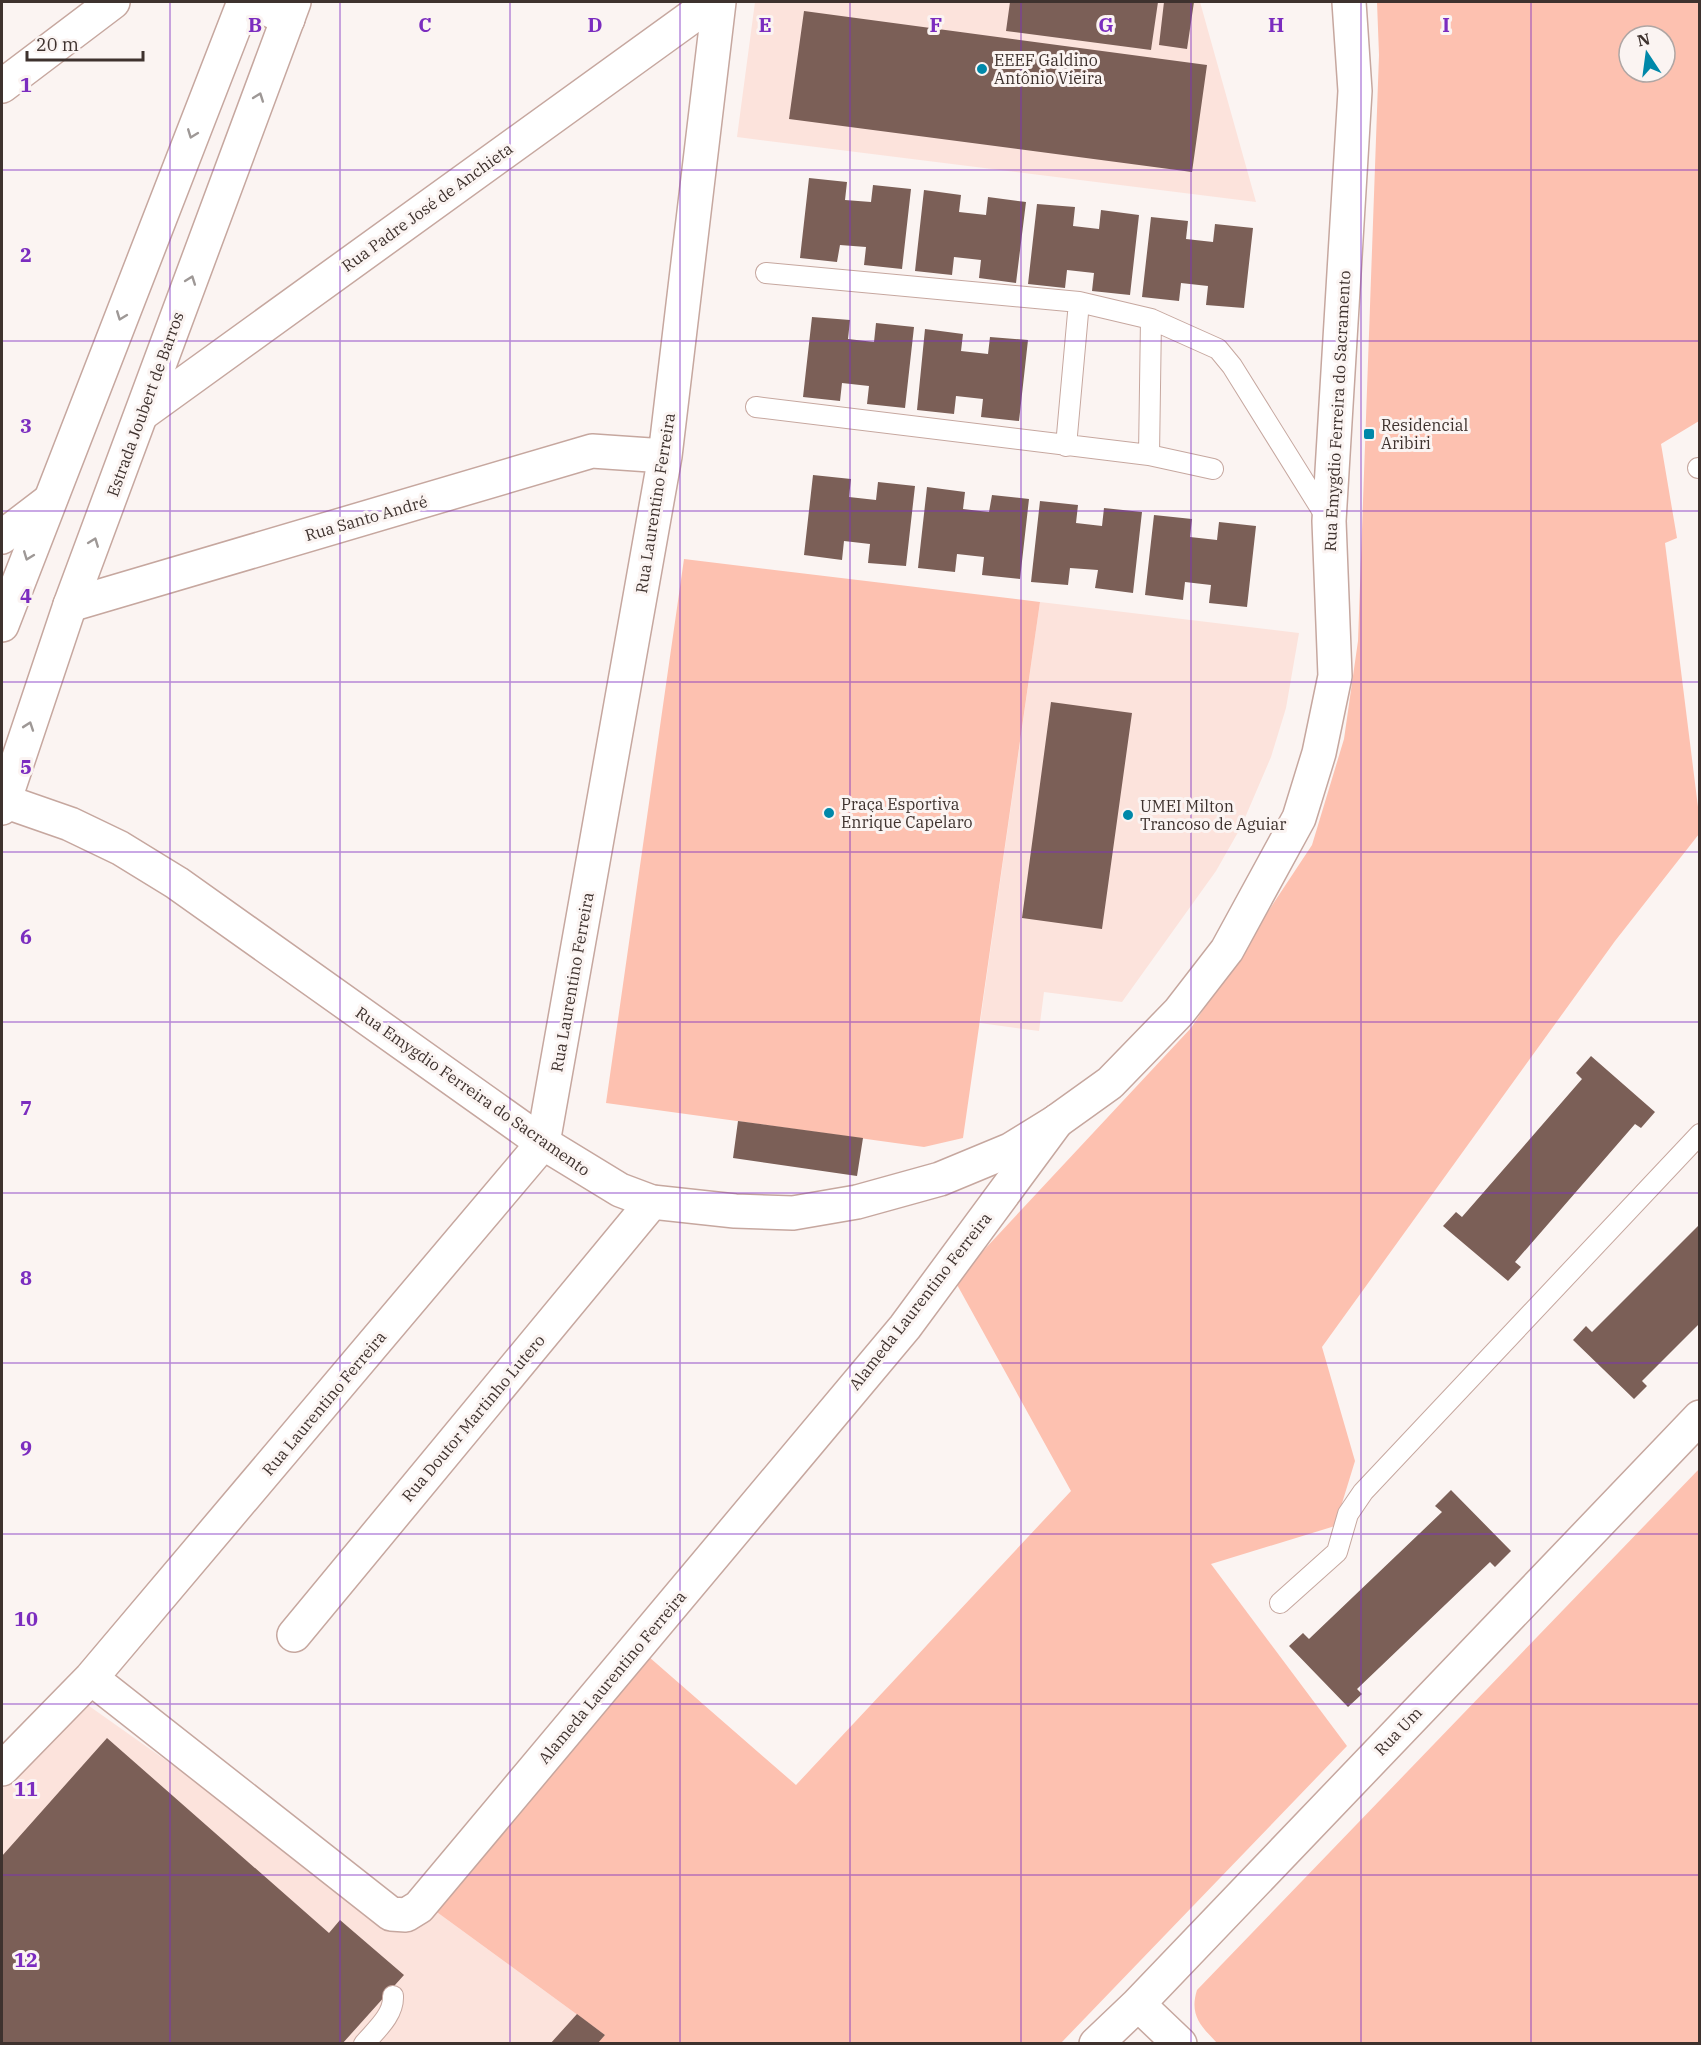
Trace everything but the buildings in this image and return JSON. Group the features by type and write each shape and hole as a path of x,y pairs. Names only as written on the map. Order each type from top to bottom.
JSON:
{"street":[{"path":"2,86 113,2"},
{"path":"2,625 244,2"},
{"path":"253,2 291,10"},
{"name":"Rua Padre José de Anchieta","path":"142,413 712,2"},
{"name":"Rua Laurentino Ferreira","path":"2,1769 91,1678 543,1143 664,456 719,2"},
{"name":"Rua Emygdio Ferreira do Sacramento","path":"3,804 70,824 120,848 177,883 543,1143 620,1190 652,1202 735,1211 793,1213 857,1202 940,1179 1010,1150 1057,1121 1110,1083 1179,1012 1227,950 1299,818 1319,753 1335,676 1329,521 1355,91 1349,2"},
{"name":"Estrada Joubert de Barros","path":"3,804 70,605 291,10"},
{"name":"Rua Santo André","path":"70,605 592,452 664,456"},
{"path":"2,537 49,501"},
{"name":"Alameda Laurentino Ferreira","path":"91,1678 391,1914 406,1915 419,1907 905,1327 1057,1121"},
{"name":"Rua Doutor Martinho Lutero","path":"294,1635 652,1202"},
{"name":"Rua Um","path":"1096,2043 1138,2004 1700,1417"},
{"path":"1138,2004 1180,2043"}],"lane":[{"path":"766,273 1079,302 1151,319 1218,349 1232,366 1329,521"},
{"path":"1066,446 1079,302"},
{"path":"1149,455 1151,319"},
{"path":"756,407 1149,455 1213,469"},
{"path":"1280,1604 1337,1552 1348,1514 1363,1492 1700,1134"},
{"path":"364,2043 384,2020 393,2005 393,1996"}],"shaded area":[{"name":"EEEF Galdino Antônio Vieira","path":"755,2 1200,2 1256,202 737,137"},
{"path":"1377,2 1699,2 1699,421 1661,444 1677,538 1665,543 1699,815 1699,834 1615,941 1322,1347 1355,1461 1335,1526 1211,1564 1347,1746 1061,2043 597,2043 605,2035 434,1910 641,1650 796,1785 1071,1491 955,1281 1191,1028 1312,845 1344,739 1358,641 1379,55"},
{"name":"Praça Esportiva Enrique Capelaro","path":"684,559 1040,602 963,1138 924,1147 606,1103"},
{"name":"UMEI Milton Trancoso de Aguiar","path":"1040,602 1299,633 1286,708 1271,757 1241,827 1216,871 1122,1002 1044,992 1039,1031 980,1023"},
{"path":"1699,1469 1699,2043 1217,2043 1198,2020 1194,2006 1197,1990"},
{"path":"82,1701 409,1932 434,1910 605,2035 597,2044 2,2043 2,1789"}],"place":[{"name":"EEEF Galdino Antônio Vieira","path":"982,69"},
{"name":"Residencial Aribiri","path":"1369,434"},
{"name":"Praça Esportiva Enrique Capelaro","path":"829,813"},
{"name":"UMEI Milton Trancoso de Aguiar","path":"1128,815"}]}
